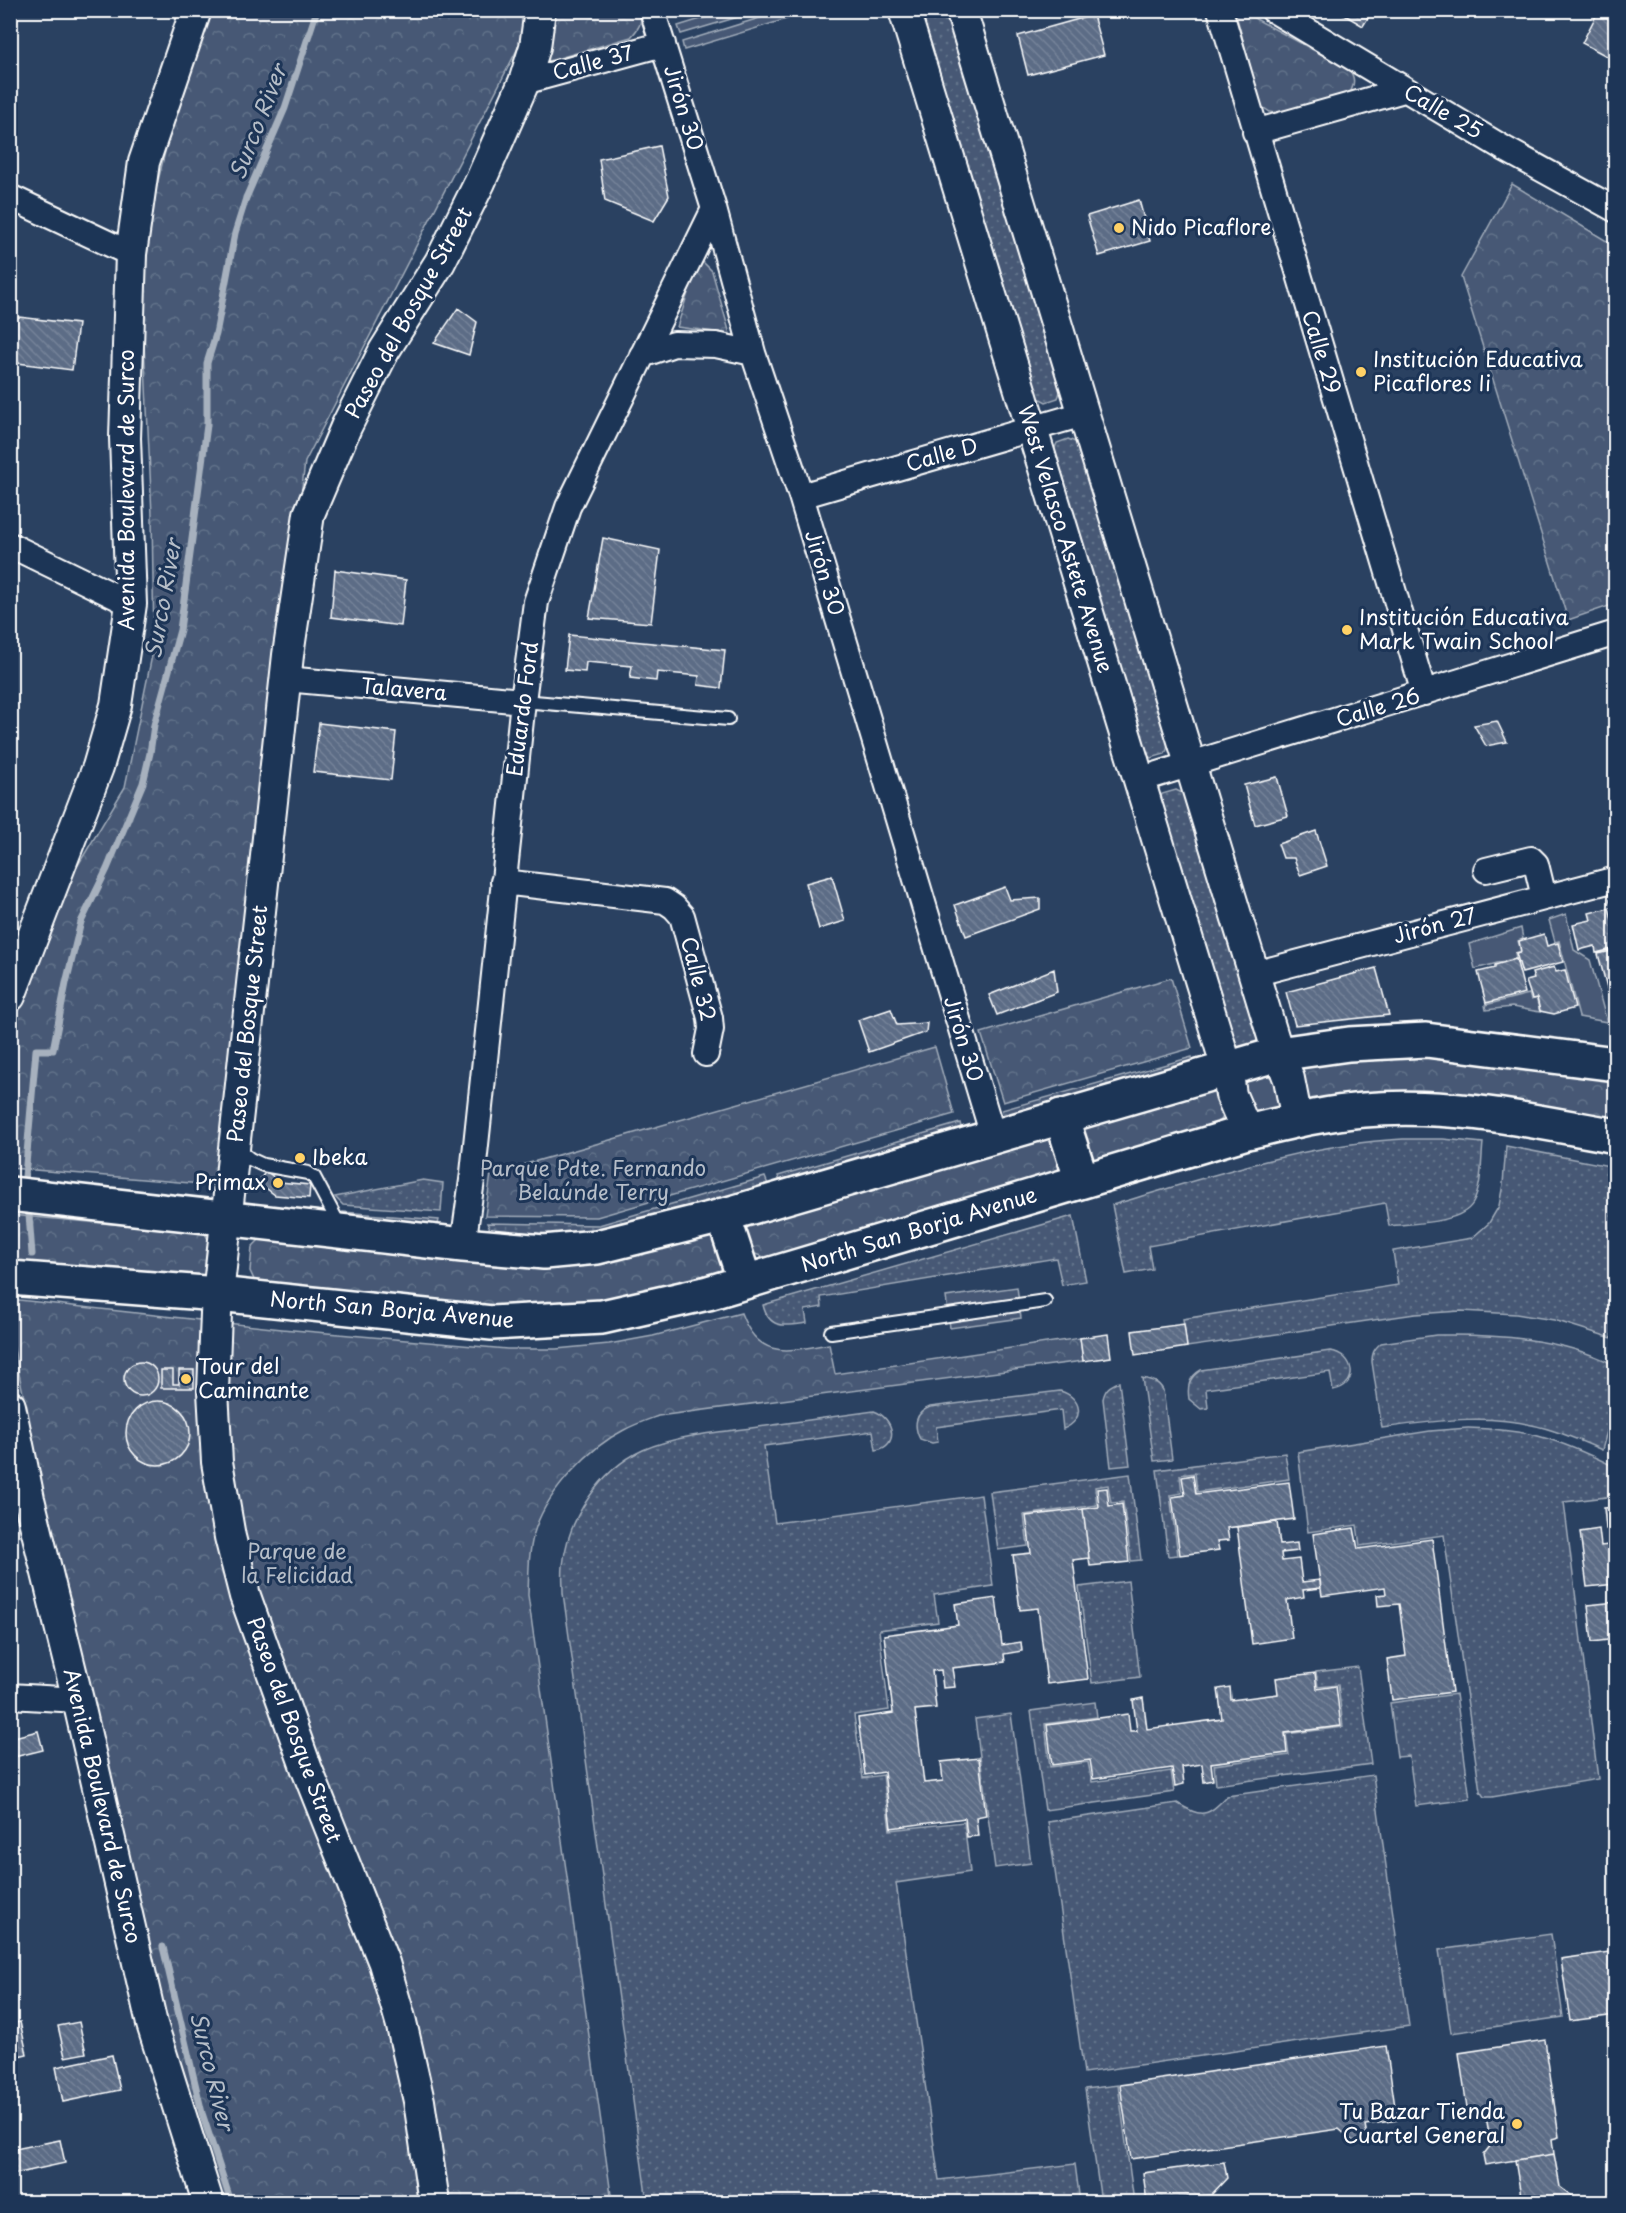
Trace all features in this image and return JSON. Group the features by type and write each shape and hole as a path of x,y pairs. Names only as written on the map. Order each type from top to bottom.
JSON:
{"main road":[{"path":"10,1194 462,1245 544,1252 597,1247 723,1215 1227,1068 1276,1047 1426,1040 1610,1063"},
{"name":"North San Borja Avenue","path":"10,1278 218,1294 492,1323 602,1317 708,1293 1297,1119 1365,1110 1432,1108 1498,1114 1616,1136"},
{"path":"1061,1116 1082,1181"},
{"path":"723,1215 745,1282"}],"street":[{"name":"Avenida Boulevard de Surco","path":"10,996 98,767 116,705 131,604 124,438 131,254 144,162 196,10"},
{"name":"Paseo del Bosque Street","path":"434,2202 419,2101 401,2022 384,1963 306,1767 245,1596 230,1537 217,1462 213,1391 218,1294 292,623 309,514 346,427 384,351 440,262 480,182 524,82 538,34 540,10"},
{"name":"Jirón 30","path":"652,10 714,209 753,353 801,496 993,1136"},
{"name":"West Velasco Astete Avenue","path":"904,10 1227,1068 1231,1095 1247,1132"},
{"path":"961,10 1276,1047 1289,1079 1297,1119"},
{"name":"Calle 29","path":"1220,10 1424,693"},
{"name":"Calle 25","path":"1273,10 1404,90 1616,210"},
{"name":"Calle 37","path":"524,82 663,44"},
{"path":"1255,132 1404,90"},
{"path":"10,197 131,254"},
{"name":"Eduardo Ford","path":"462,1245 473,1173 503,882 536,602 568,507 714,209"},
{"path":"642,355 674,344 716,345 753,353"},
{"name":"Calle D","path":"801,496 1083,414"},
{"path":"10,545 131,604"},
{"name":"Calle 26","path":"1139,780 1616,633"},
{"name":"Talavera","path":"286,679 523,701"},
{"path":"1486,870 1531,858 1536,864 1544,897"},
{"name":"Jirón 27","path":"1254,974 1616,879"},
{"name":"Calle 32","path":"503,882 665,901 674,907 682,916 710,1018 711,1029 706,1054"},
{"name":"Avenida Boulevard de Surco","path":"10,1406 20,1498 78,1700 152,2025 208,2202"},
{"path":"10,1696 78,1700"}],"lane":[{"path":"523,701 728,719"},
{"path":"235,1146 250,1159 263,1165 308,1173 314,1177 344,1232"},
{"path":"831,1332 1045,1301"}],"green space":[{"path":"730,10 758,11 681,34 678,26"},
{"path":"785,10 813,11 684,50 682,42"},
{"path":"210,11 526,11 521,42 305,462 234,1058 214,1185 11,1168 11,1027 63,890 125,787 154,646 152,515 142,301 153,201 180,91"},
{"path":"549,11 639,11 641,22 631,37 549,61 542,57"},
{"path":"915,11 947,11 1062,386 1058,398 1046,402 1033,395"},
{"path":"1235,11 1241,11 1349,69 1354,81 1350,93 1282,114 1270,112 1261,106"},
{"path":"1512,184 1615,246 1615,604 1568,620 1461,277"},
{"path":"703,262 712,271 730,334 677,327 695,271"},
{"path":"1068,439 1083,445 1171,740 1165,754 1151,758 1141,750 1052,455 1057,443"},
{"path":"1176,790 1190,797 1260,1046 1237,1052 1157,807 1162,794"},
{"path":"1566,914 1574,950 1590,960 1607,1022 1579,1017 1559,941 1555,942 1549,920"},
{"path":"1521,928 1523,939 1518,941 1521,951 1515,953 1516,958 1475,969 1469,944"},
{"path":"1171,978 1192,1048 1003,1102 981,1033"},
{"path":"1529,994 1531,1000 1536,998 1540,1012 1512,1007 1486,1010 1485,1005"},
{"name":"Parque Pdte. Fernando Belaúnde Terry","path":"935,1047 954,1114 597,1217 485,1216 491,1174"},
{"path":"1415,1053 1615,1071 1615,1118 1487,1098 1316,1106 1301,1094 1299,1073 1313,1059"},
{"path":"1192,1057 1193,1064 1011,1117 1003,1115 1002,1110"},
{"path":"1264,1074 1277,1080 1279,1105 1262,1113 1250,1111 1243,1087 1251,1077"},
{"path":"1206,1088 1220,1093 1226,1112 1218,1125 1097,1161 1083,1151 1080,1135 1087,1122"},
{"path":"960,1123 963,1135 782,1187 778,1176"},
{"path":"1039,1136 1058,1143 1063,1161 1054,1176 767,1258 752,1253 745,1231 753,1218"},
{"path":"1403,1139 1443,1139 1483,1143 1478,1189 1473,1203 1467,1210 1447,1219 1389,1226 1385,1203 1148,1246 1152,1269 1126,1274 1112,1205 1256,1163 1329,1147"},
{"path":"1506,1146 1615,1167 1615,1339 1554,1320 1516,1314 1461,1311 1415,1314 1187,1347 1183,1319 1398,1285 1393,1251 1472,1238 1489,1223 1499,1206"},
{"path":"765,1177 771,1192 600,1240 491,1231 487,1223 599,1225"},
{"path":"423,1180 443,1183 441,1212 343,1205 335,1197"},
{"path":"343,1212 439,1220 437,1229 347,1220"},
{"path":"10,1215 204,1232 211,1244 208,1272 200,1280 11,1265"},
{"path":"1073,1216 1086,1281 1062,1285 1056,1258 821,1297 822,1307 805,1310 807,1323 785,1325 774,1322 769,1319 763,1305"},
{"path":"704,1235 718,1240 724,1263 718,1276 649,1293 506,1311 257,1286 250,1271 252,1247 263,1236"},
{"path":"1017,1287 1021,1318 950,1328 946,1297"},
{"name":"Parque de la Felicidad","path":"10,1299 282,1329 507,1349 556,1349 609,1344 653,1336 741,1313 748,1328 766,1346 788,1350 829,1344 835,1374 1080,1338 1083,1361 658,1416 628,1428 598,1447 572,1471 542,1513 536,1527 529,1561 528,1595 612,2202 219,2202 185,2104 53,1539 11,1335"},
{"path":"1436,1335 1482,1335 1550,1343 1615,1365 1615,1402 1602,1450 1554,1431 1512,1421 1447,1420 1382,1428 1372,1362 1375,1349 1381,1343"},
{"path":"1330,1351 1345,1358 1351,1370 1351,1377 1342,1387 1333,1390 1330,1372 1206,1389 1208,1408 1201,1409 1189,1399 1190,1382 1201,1370"},
{"path":"1142,1378 1154,1381 1163,1390 1172,1459 1154,1461"},
{"path":"1119,1382 1130,1465 1111,1467 1103,1399 1108,1388"},
{"path":"1060,1391 1073,1398 1078,1409 1075,1420 1063,1429 1061,1410 936,1427 938,1442 932,1443 920,1439 918,1434 916,1424 918,1416 930,1407"},
{"path":"874,1411 886,1419 891,1432 889,1443 876,1450 873,1431 764,1446 775,1523 981,1495 993,1586 934,1595 938,1622 879,1630 889,1710 854,1715 863,1778 883,1775 890,1830 964,1822 970,1872 896,1883 939,2180 1075,2164 1080,2202 647,2202 563,1593 566,1548 579,1514 600,1483 613,1470 643,1450 696,1435"},
{"path":"1468,1428 1512,1431 1538,1436 1558,1442 1615,1467 1615,1496 1564,1502 1598,1779 1484,1797 1480,1791 1444,1535 1360,1546 1357,1525 1308,1532 1298,1452 1430,1431"},
{"path":"1285,1453 1289,1479 1197,1492 1195,1473 1180,1475 1182,1493 1170,1495 1178,1555 1168,1556 1157,1470"},
{"path":"1130,1474 1141,1560 1131,1561 1123,1502 1111,1503 1108,1485 1095,1487 1097,1505 1024,1515 1028,1546 998,1550 990,1492"},
{"path":"1128,1581 1140,1677 1092,1683 1079,1587"},
{"path":"1358,1667 1371,1764 1216,1785 1214,1765 1289,1755 1286,1734 1343,1727 1338,1685 1318,1687 1316,1672"},
{"path":"1456,1694 1470,1799 1416,1806 1409,1756 1397,1757 1390,1703"},
{"path":"1095,1702 1097,1717 1045,1724 1050,1767 1088,1762 1092,1782 1171,1771 1174,1792 1045,1810 1031,1711"},
{"path":"1011,1714 1031,1863 995,1868 975,1719"},
{"path":"1373,1775 1409,2026 1084,2073 1048,1822 1177,1803 1193,1811 1204,1813 1214,1808 1227,1796"},
{"path":"1551,1934 1563,2017 1451,2033 1439,1950"},
{"path":"1118,2085 1134,2202 1101,2202 1085,2089"}],"building":[{"path":"1336,10 1373,10 1363,26"},
{"path":"1599,10 1616,10 1616,61 1582,43"},
{"path":"1093,15 1104,55 1028,75 1018,36"},
{"path":"659,146 669,196 654,221 605,201 599,159"},
{"name":"Nido Picaflore","path":"1139,200 1150,241 1099,256 1087,216"},
{"path":"458,308 477,322 469,355 434,343"},
{"path":"10,316 78,324 72,370 10,362"},
{"path":"603,538 660,550 651,623 589,618"},
{"path":"335,570 406,580 401,626 331,617"},
{"path":"569,635 725,650 721,688 698,685 699,676 657,672 656,681 630,678 632,666 586,662 585,672 565,670"},
{"path":"1497,721 1507,742 1486,746 1474,725"},
{"path":"319,723 396,732 391,780 313,772"},
{"path":"1277,777 1288,816 1255,825 1244,785"},
{"path":"1316,831 1327,866 1300,875 1294,858 1283,858 1278,844"},
{"path":"832,876 845,921 819,929 806,883"},
{"path":"1005,887 1010,900 1040,898 1040,909 966,936 955,905"},
{"path":"1616,898 1616,921 1610,900"},
{"path":"1609,908 1616,934 1616,948 1596,953 1595,946 1579,950 1573,924 1591,920 1589,913"},
{"path":"1544,934 1547,946 1558,943 1563,962 1522,973 1516,953 1521,952 1519,941"},
{"path":"1616,950 1616,993 1609,995 1598,954"},
{"path":"1516,959 1525,993 1486,1003 1478,972"},
{"path":"1554,967 1556,972 1565,970 1575,1008 1554,1014 1540,1011 1537,998 1532,999 1526,981 1534,979 1532,973"},
{"path":"1376,968 1389,1015 1295,1025 1286,992"},
{"path":"1054,969 1057,992 997,1015 989,995"},
{"path":"891,1009 897,1025 927,1023 926,1032 869,1052 858,1020"},
{"name":"Primax","path":"266,1171 280,1182 310,1185 309,1198 275,1195 258,1182"},
{"path":"1184,1324 1187,1347 1135,1355 1132,1331"},
{"path":"1108,1334 1111,1357 1083,1361 1080,1338"},
{"path":"141,1362 153,1367 158,1379 153,1391 141,1396 129,1391 124,1379 129,1367"},
{"path":"161,1370 173,1370 173,1384 179,1384 179,1370 194,1370 194,1388 161,1388"},
{"path":"152,1401 164,1401 181,1410 188,1421 190,1433 188,1445 181,1456 164,1465 152,1465 140,1460 131,1451 126,1439 126,1427 131,1415 140,1406"},
{"path":"1193,1475 1196,1494 1289,1482 1294,1519 1227,1528 1229,1540 1217,1541 1219,1550 1180,1555 1172,1497 1185,1495 1182,1477"},
{"path":"1107,1488 1109,1506 1122,1504 1129,1562 1090,1566 1083,1509 1099,1507 1097,1489"},
{"path":"1616,1507 1616,1528 1606,1529 1604,1508"},
{"path":"1083,1509 1089,1558 1073,1560 1088,1679 1047,1684 1038,1608 1020,1610 1013,1555 1031,1553 1026,1516"},
{"path":"1277,1522 1280,1545 1297,1543 1298,1551 1281,1553 1282,1561 1299,1559 1302,1582 1320,1580 1321,1588 1303,1590 1304,1597 1287,1600 1292,1638 1252,1644 1237,1527"},
{"path":"1354,1528 1358,1549 1432,1539 1452,1692 1392,1700 1387,1659 1406,1656 1399,1604 1378,1606 1377,1595 1386,1594 1385,1587 1322,1596 1313,1534"},
{"path":"1599,1529 1601,1546 1616,1544 1616,1584 1587,1587 1580,1532"},
{"path":"996,1598 1002,1645 1021,1642 1022,1651 1004,1654 1005,1662 952,1668 955,1687 943,1688 941,1670 932,1671 936,1708 915,1710 924,1783 943,1781 941,1762 979,1758 986,1815 976,1817 978,1836 967,1837 965,1818 891,1828 884,1772 865,1775 858,1718 893,1713 884,1635 958,1625 955,1604"},
{"path":"1616,1602 1616,1639 1592,1642 1588,1605"},
{"path":"1315,1673 1317,1689 1336,1686 1341,1726 1285,1733 1287,1753 1211,1763 1213,1780 1204,1782 1202,1764 1182,1767 1184,1784 1175,1786 1172,1768 1093,1779 1090,1760 1052,1765 1047,1725 1128,1714 1130,1731 1137,1731 1133,1700 1143,1698 1147,1729 1222,1719 1218,1689 1230,1687 1231,1700 1278,1694 1276,1678"},
{"path":"38,1731 43,1750 10,1758 10,1738"},
{"path":"1616,1951 1616,2015 1570,2021 1561,1959"},
{"path":"20,2022 27,2054 10,2058 10,2024"},
{"path":"79,2022 86,2053 65,2057 58,2026"},
{"path":"1545,2040 1559,2137 1552,2139 1554,2154 1485,2165 1483,2155 1491,2145 1487,2122 1467,2108 1459,2053"},
{"path":"1386,2046 1397,2120 1365,2125 1368,2141 1355,2143 1339,2129 1131,2159 1120,2085"},
{"path":"112,2055 120,2090 63,2102 56,2067"},
{"path":"60,2140 65,2163 10,2175 10,2150"},
{"path":"1554,2154 1560,2187 1580,2202 1522,2202 1515,2160"},
{"path":"1224,2162 1227,2178 1211,2195 1147,2202 1143,2173"},
{"path":"1616,2198 1616,2202 1585,2202"}],"waterway":[{"name":"Surco River","path":"25,1176 36,1050 53,1050 81,922 107,869 143,783 154,725 180,630 207,425 207,363 216,334 235,233 246,198 285,108 317,10"},
{"name":"Surco River","path":"29,1215 32,1254"},
{"name":"Surco River","path":"163,1947 202,2113 231,2202"}],"place":[{"name":"Nido Picaflore","path":"1119,228"},
{"name":"Institución Educativa Picaflores Ii","path":"1361,372"},
{"name":"Institución Educativa Mark Twain School","path":"1347,630"},
{"name":"Ibeka","path":"300,1158"},
{"name":"Primax","path":"278,1183"},
{"name":"Tour del Caminante","path":"186,1379"},
{"name":"Tu Bazar Tienda Cuartel General","path":"1517,2124"}]}
